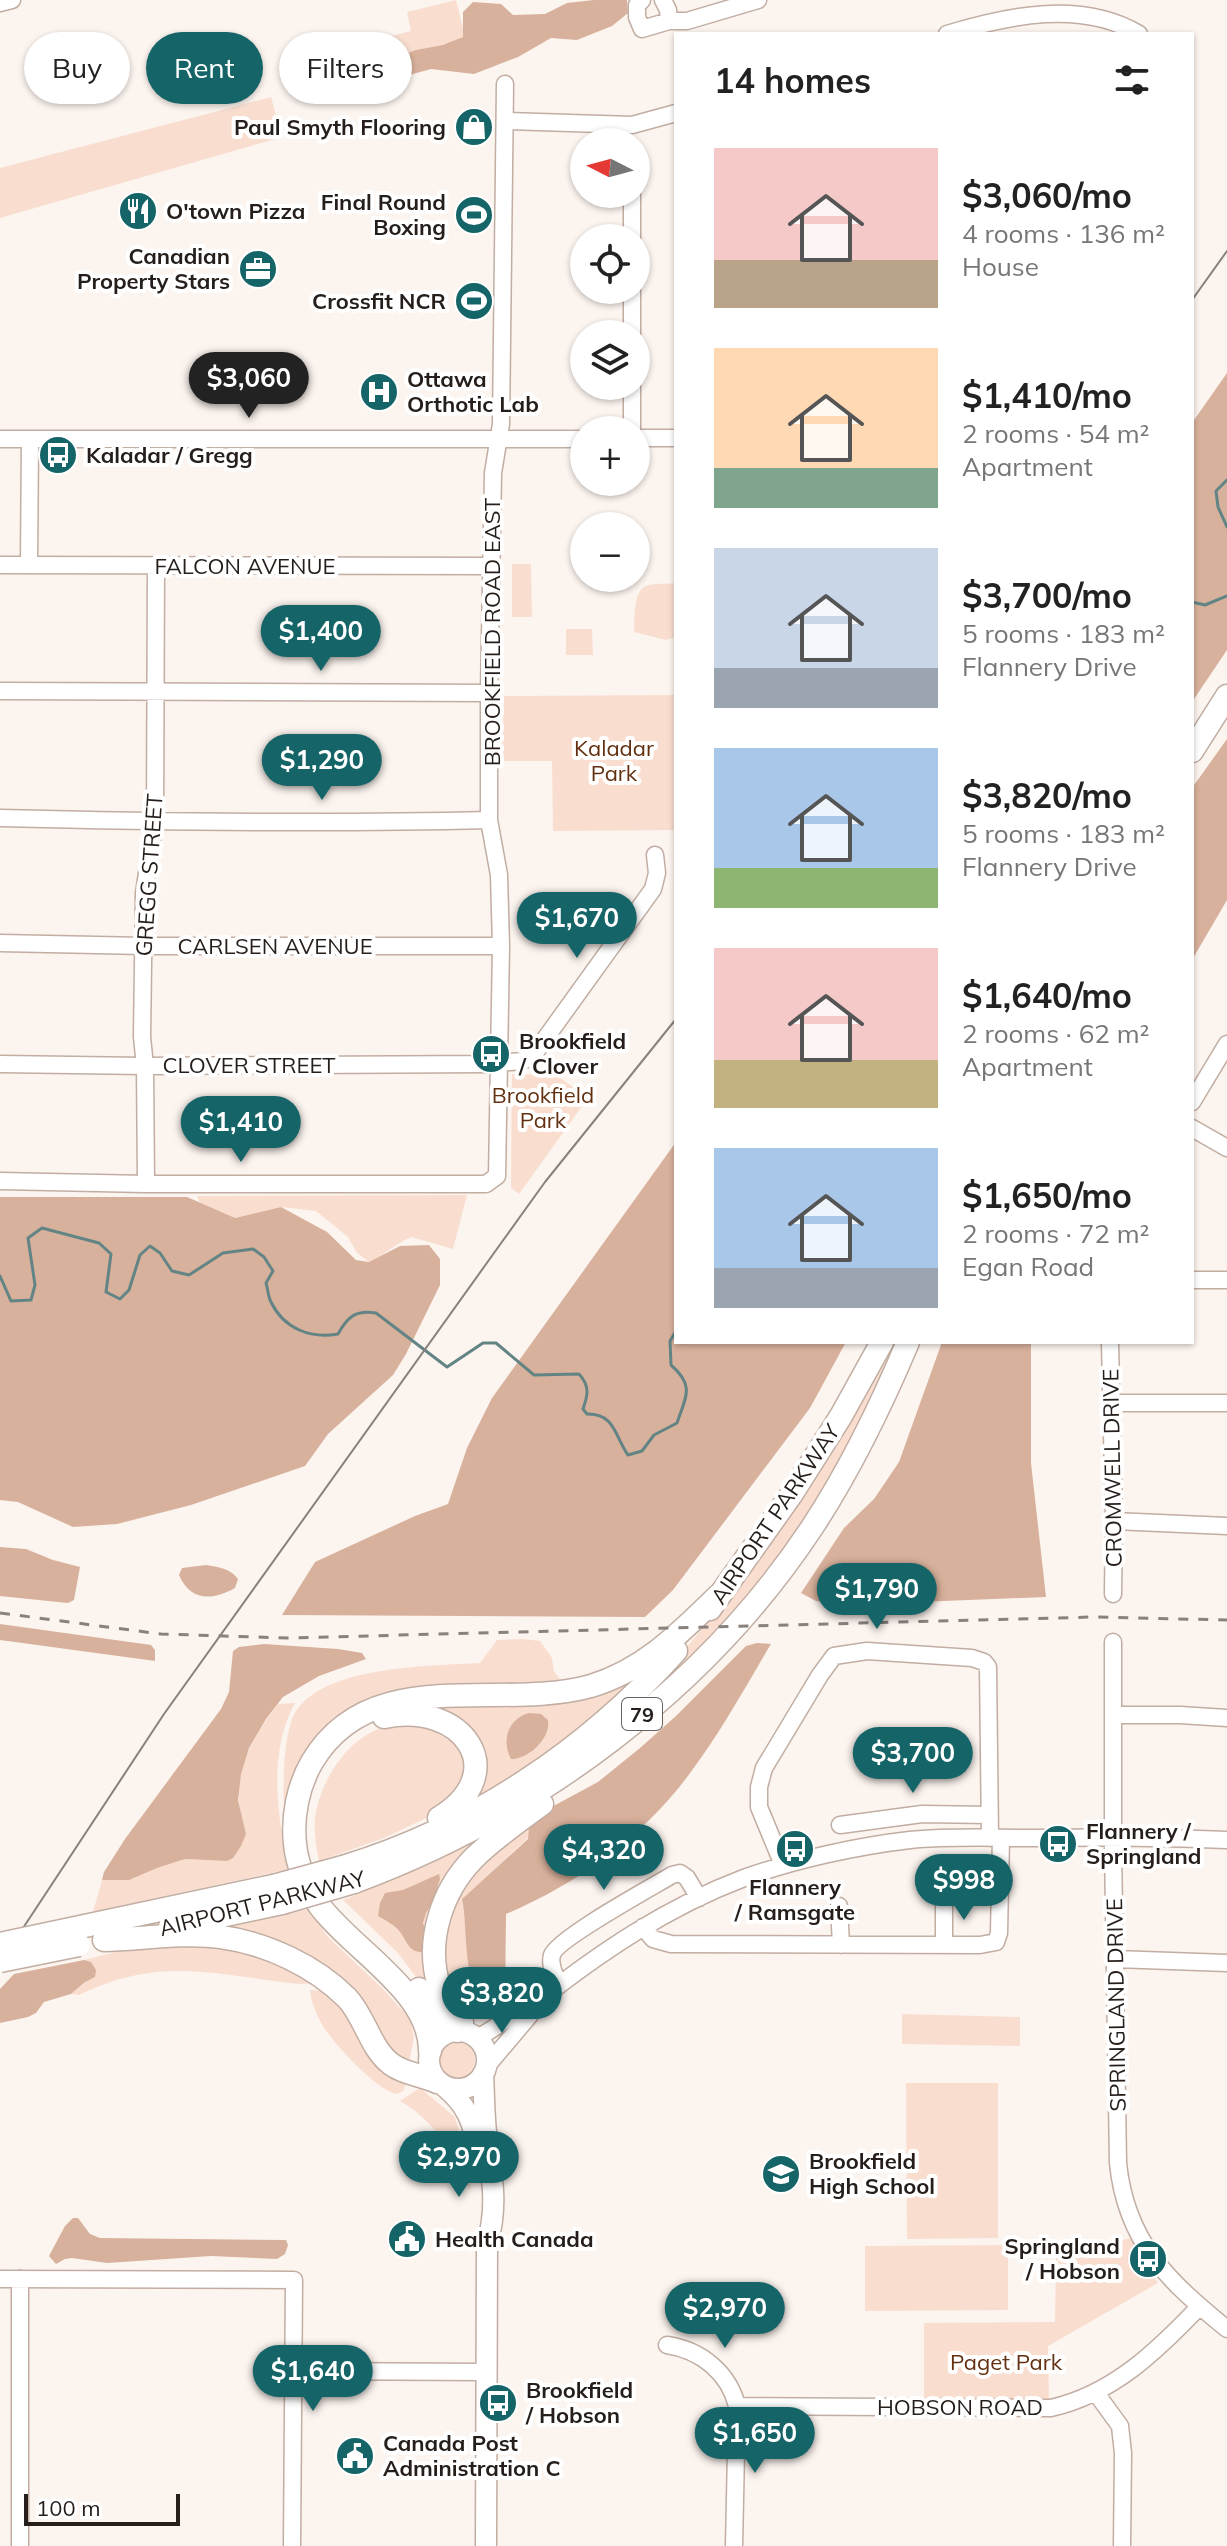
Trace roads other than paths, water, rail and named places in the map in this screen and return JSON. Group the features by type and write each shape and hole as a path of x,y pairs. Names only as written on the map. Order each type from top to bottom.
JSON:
{"highway":[{"path":"1194,748 1227,696"},
{"name":"AIRPORT PARKWAY","path":"350,1874 503,1795 562,1755 660,1669 694,1631 791,1495 841,1416 881,1344"},
{"name":"AIRPORT PARKWAY","path":"0,1944 80,1936 104,1940 278,1895 452,1841 524,1801 598,1749 674,1686 747,1611 813,1526 855,1457 907,1344"},
{"path":"430,2051 427,2028 407,1997 319,1905 300,1866 295,1842 296,1807 302,1782 318,1752 351,1719 397,1701 431,1696 553,1693 594,1685 617,1676 662,1649 718,1596"},
{"path":"468,2034 445,1999 436,1973 438,1921 452,1886 484,1848 617,1743 674,1686"},
{"path":"350,1874 448,1813 463,1799 470,1789 474,1769 470,1746 460,1731 442,1719 419,1714 384,1717 364,1726 334,1753 320,1775 309,1805 306,1828 312,1862 331,1900 408,1976 435,2011 468,2034"},
{"name":"AIRPORT PARKWAY","path":"0,1961 80,1936 278,1895"},
{"path":"104,1940 219,1937 282,1955 324,1979 347,1997 392,2065 440,2084"}],"main road":[{"path":"486,2546 487,2245 493,2223 493,2171 486,2131 484,2048 468,2034 438,2038 430,2051 429,2067 440,2084 460,2100 470,2120 477,2146 481,2223 487,2245"},
{"path":"440,2084 458,2090 466,2089 473,2086 485,2071"}],"street":[{"path":"0,3 12,0"},
{"path":"642,0 637,5 637,17 642,29 669,21 687,21 758,0"},
{"path":"663,0 669,21"},
{"path":"954,32 1035,8 1078,6 1117,19 1136,32"},
{"name":"BROOKFIELD ROAD EAST","path":"146,1184 486,1184 499,1173 501,946 499,875 489,820 489,693 493,473 501,424 505,84"},
{"path":"645,128 674,114"},
{"path":"505,121 573,128"},
{"path":"650,438 674,438"},
{"path":"0,439 570,439"},
{"path":"29,565 30,439"},
{"name":"FALCON AVENUE","path":"0,565 491,566"},
{"name":"GREGG STREET","path":"146,1184 142,1037 144,893 155,821 156,566"},
{"path":"0,691 489,693"},
{"path":"0,818 374,822 489,820"},
{"name":"CLOVER STREET","path":"0,1064 145,1066 522,1061 532,1057 653,889 657,873 655,855"},
{"name":"CARLSEN AVENUE","path":"0,943 501,946"},
{"path":"1194,1099 1227,1044"},
{"path":"1194,1129 1227,1148"},
{"path":"0,1181 146,1184"},
{"path":"1194,1280 1227,1280"},
{"name":"CROMWELL DRIVE","path":"1110,1344 1113,1594"},
{"path":"1110,1403 1227,1403"},
{"path":"1114,1521 1227,1526"},
{"name":"SPRINGLAND DRIVE","path":"1113,1642 1113,1837 1118,2163 1121,2189 1138,2237 1157,2262 1227,2329"},
{"path":"643,1927 653,1939 671,1944 980,1945 996,1942 999,1933 995,1838 989,1815 989,1677 984,1662 972,1658 867,1651 834,1656 764,1768 759,1787 759,1807 783,1865"},
{"path":"1115,1715 1227,1718"},
{"path":"840,1825 922,1814 989,1815"},
{"path":"468,2034 499,2027 609,1947 643,1927 699,1898 783,1865 912,1840 1113,1837 1227,1840"},
{"path":"559,1985 551,1957 557,1946 612,1911 680,1873 687,1878 699,1898"},
{"path":"944,1899 944,1945"},
{"path":"839,1906 841,1945"},
{"path":"1115,1959 1227,1963"},
{"path":"485,2071 536,2003"},
{"path":"0,2279 294,2280 292,2546"},
{"path":"20,2279 20,2546"},
{"name":"HOBSON ROAD","path":"737,2406 1051,2408 1096,2393 1134,2370 1200,2306"},
{"path":"667,2345 699,2356 720,2371 733,2390 737,2406 734,2546"},
{"path":"293,2371 487,2372"},
{"path":"1096,2393 1120,2426 1123,2453 1122,2546"}],"waterway":[{"path":"1227,480 1216,491 1218,507 1227,527"},
{"path":"1194,602 1205,605 1227,596"},
{"path":"0,1276 11,1301 31,1300 35,1285 28,1238 42,1228 99,1243 111,1254 106,1292 120,1299 129,1290 140,1255 150,1246 160,1253 172,1271 189,1275 223,1253 253,1249 264,1257 273,1271 266,1283 271,1302 283,1319 299,1330 318,1335 338,1334 353,1316 363,1312 376,1313 447,1367 483,1343 496,1343 534,1375 579,1374 587,1391 583,1409 587,1414 603,1417 609,1422 628,1455 642,1451 654,1435 677,1423 686,1385 671,1365 670,1341 674,1334"}],"tram line":[{"path":"1194,297 1227,251"},
{"path":"0,1963 164,1714 499,1246 545,1182 674,1021"}],"railway":[{"path":"0,1613 161,1634 288,1638 1093,1617 1227,1620"}],"place":[{"name":"Paul Smyth Flooring","path":"474,127"},
{"name":"O'town Pizza","path":"138,211"},
{"name":"Final Round Boxing","path":"474,215"},
{"name":"Canadian Property Stars","path":"258,269"},
{"name":"Crossfit NCR","path":"474,301"},
{"name":"Ottawa Orthotic Lab","path":"379,392"},
{"name":"Kaladar / Gregg","path":"58,455"},
{"name":"Brookfield / Clover","path":"491,1054"},
{"name":"Flannery / Springland","path":"1058,1844"},
{"name":"Flannery / Ramsgate","path":"795,1849"},
{"name":"Brookfield High School","path":"781,2174"},
{"name":"Health Canada","path":"407,2239"},
{"name":"Springland / Hobson","path":"1148,2259"},
{"name":"Brookfield / Hobson","path":"498,2403"},
{"name":"Canada Post Administration C","path":"355,2456"}],"park label":[{"name":"Kaladar Park","path":"614,760"},
{"name":"Brookfield Park","path":"543,1108"},
{"name":"Paget Park","path":"1006,2362"}]}
